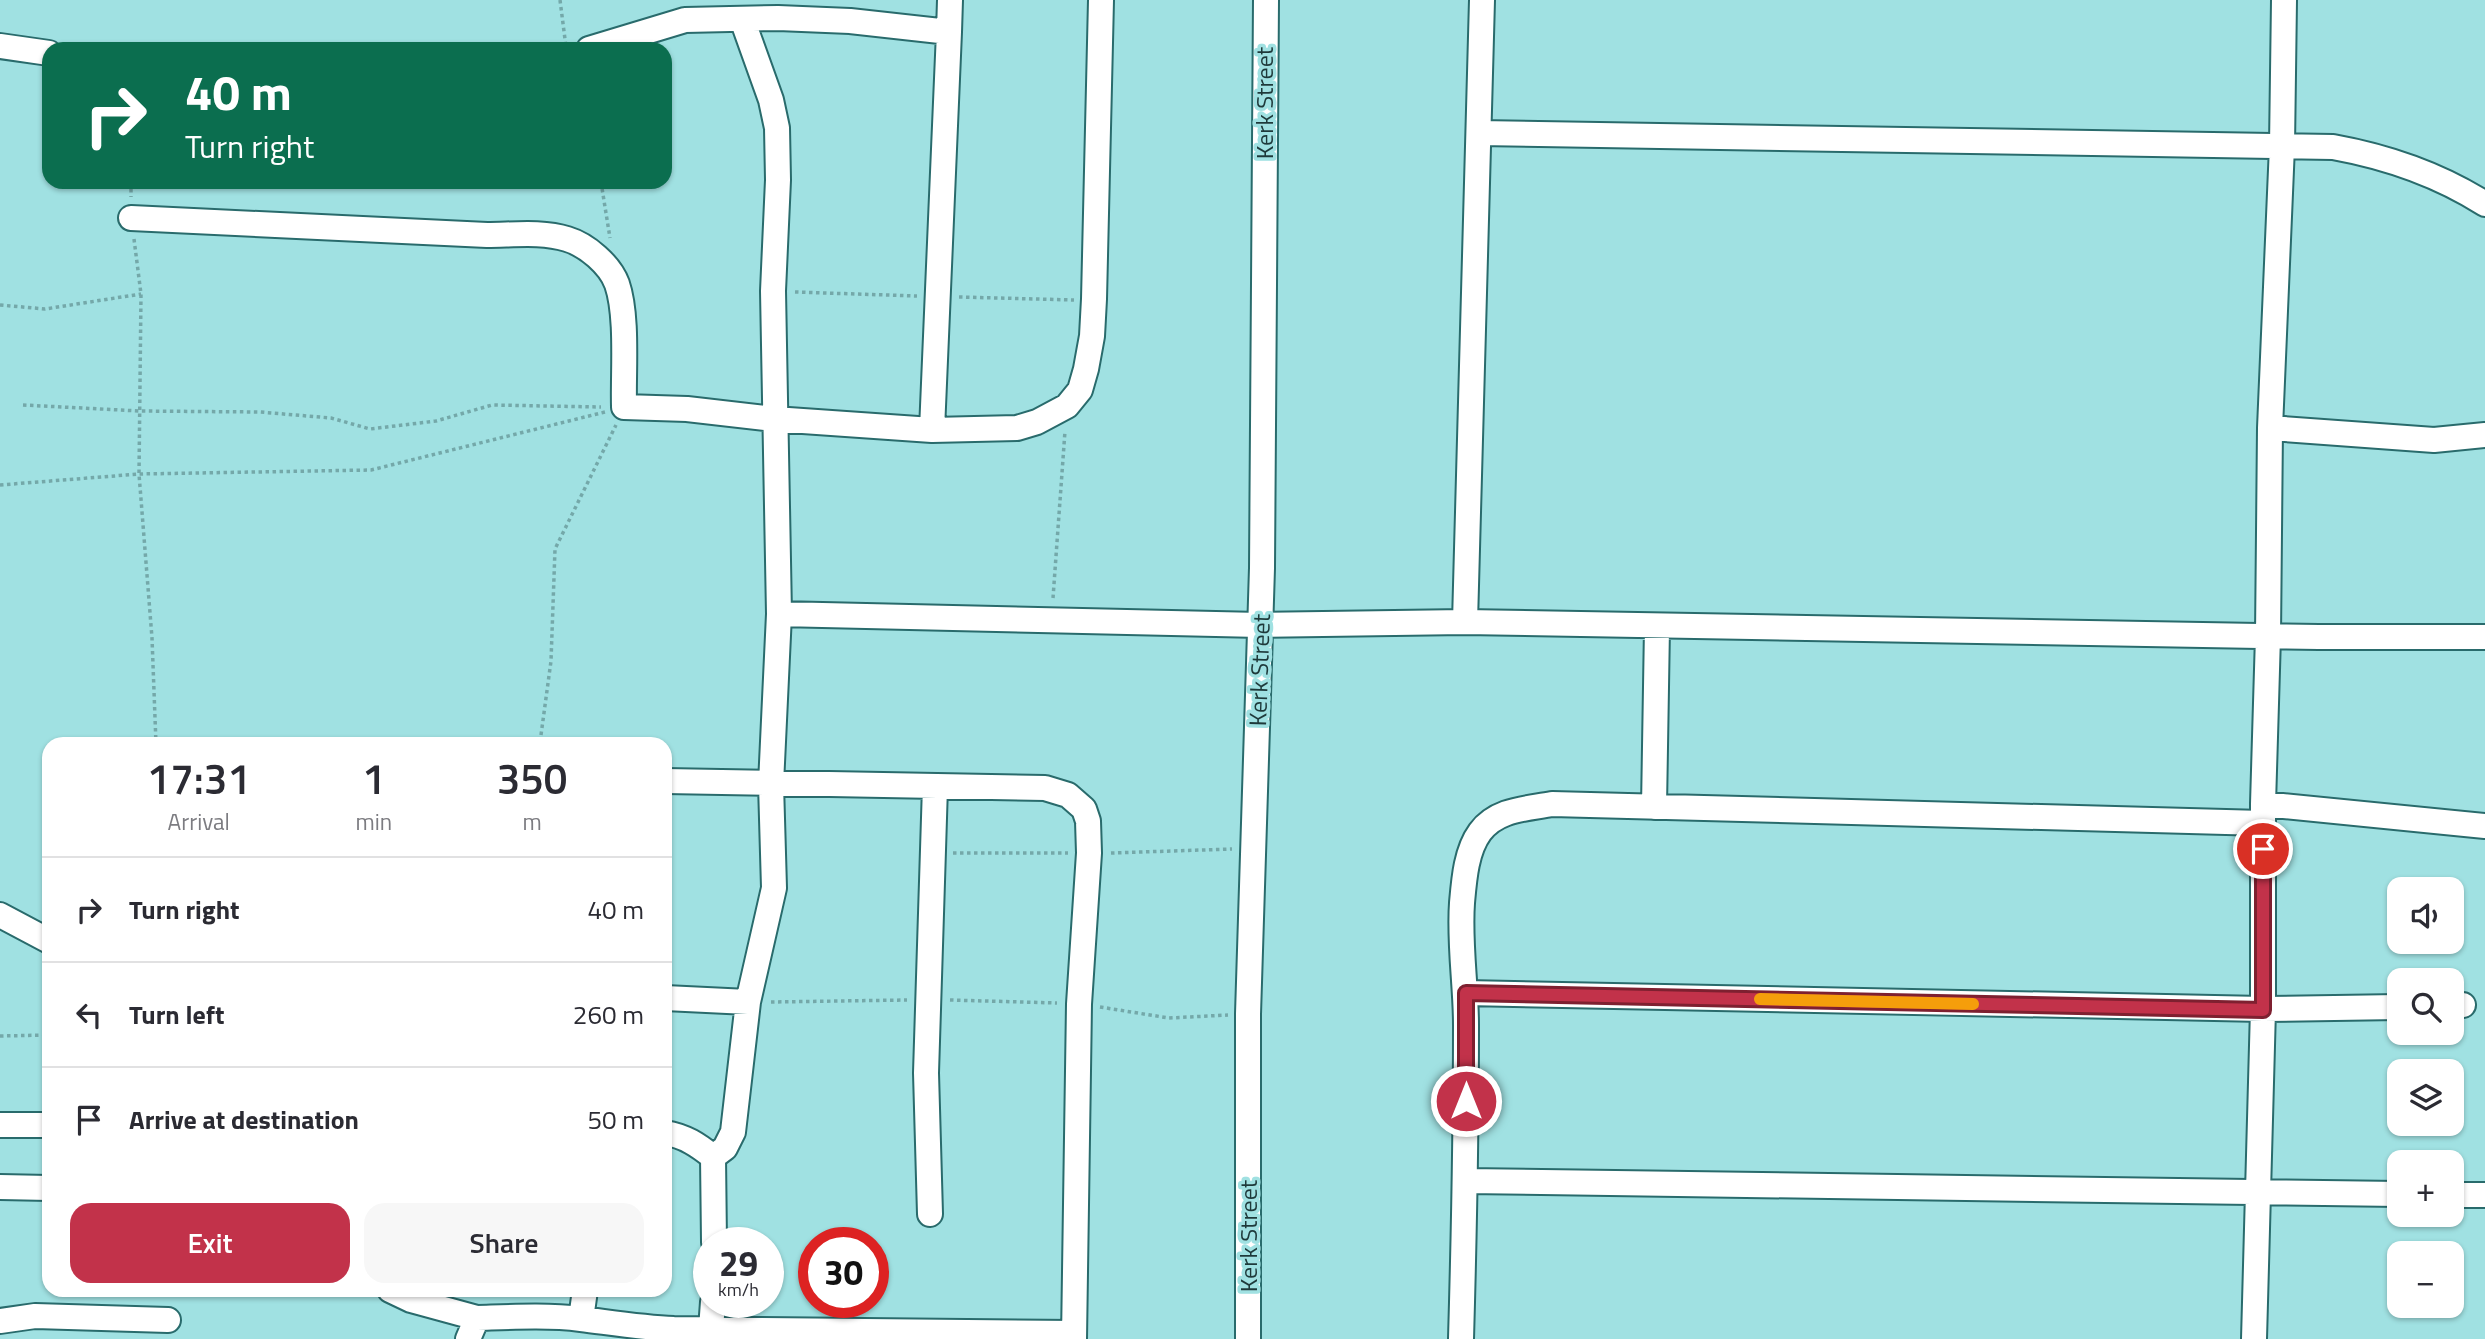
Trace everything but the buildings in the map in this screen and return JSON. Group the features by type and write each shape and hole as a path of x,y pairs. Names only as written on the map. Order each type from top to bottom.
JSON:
{"street":[{"path":"932,430 950,0"},
{"path":"131,218 473,235 537,235 567,239 591,251 616,282 622,316 624,407 687,409 774,419 932,430 1017,428 1037,422 1066,406 1080,390 1086,369 1092,337 1101,0"},
{"name":"Kerk Street","path":"1248,1339 1248,1014 1260,625 1266,0"},
{"path":"1465,622 1482,0"},
{"path":"2253,1339 2263,1010 2263,813 2270,428 2282,146 2284,0"},
{"path":"606,42 682,10 741,19 850,21 949,32"},
{"path":"713,1157 725,1148 733,1132 748,1002 774,888 771,784 779,614 773,290 778,180 777,128 771,100 741,19"},
{"path":"0,46 42,52"},
{"path":"1479,133 2333,148 2372,154 2453,184 2485,204"},
{"path":"2270,428 2434,440 2485,435"},
{"path":"779,614 1260,625 1465,622 2268,636 2485,637"},
{"path":"1654,807 1657,627"},
{"path":"405,1297 472,1328 581,1319 609,1332 646,1328 1074,1336 1079,1004 1089,853 1088,821 1084,809 1068,795 1045,788 672,781"},
{"path":"930,1214 926,1073 935,786"},
{"path":"1461,1339 1466,1181 1466,993 1462,906 1466,866 1479,834 1491,819 1508,812 1552,804 2263,813 2485,826"},
{"path":"0,915 42,937"},
{"path":"1466,993 2263,1010 2387,1007"},
{"path":"672,998 748,1002"},
{"path":"0,1125 42,1125"},
{"path":"672,1134 694,1142 713,1157"},
{"path":"713,1157 714,1227"},
{"path":"1466,1181 2387,1194"},
{"path":"0,1187 42,1188"},
{"path":"2464,1195 2485,1195"},
{"path":"581,1319 584,1297"},
{"path":"0,1321 35,1316 168,1320"},
{"path":"711,1329 712,1318"}],"path":[{"path":"560,0 565,42"},
{"path":"131,189 131,218 142,294 139,474 152,638 156,737"},
{"path":"602,189 611,244"},
{"path":"0,305 45,309 142,294"},
{"path":"23,405 140,411 260,412 331,418 370,429 436,421 492,405 624,407"},
{"path":"1051,621 1066,406"},
{"path":"0,485 139,474 372,470 624,407"},
{"path":"541,735 551,661 555,549 624,407"},
{"path":"748,1002 928,1000 1079,1004 1170,1018 1248,1014"},
{"path":"0,1036 42,1035"}],"slow traffic":[{"path":"1760,999 1973,1004"}],"route":[{"path":"1466,1101 1466,993 2263,1010 2263,849"}]}
